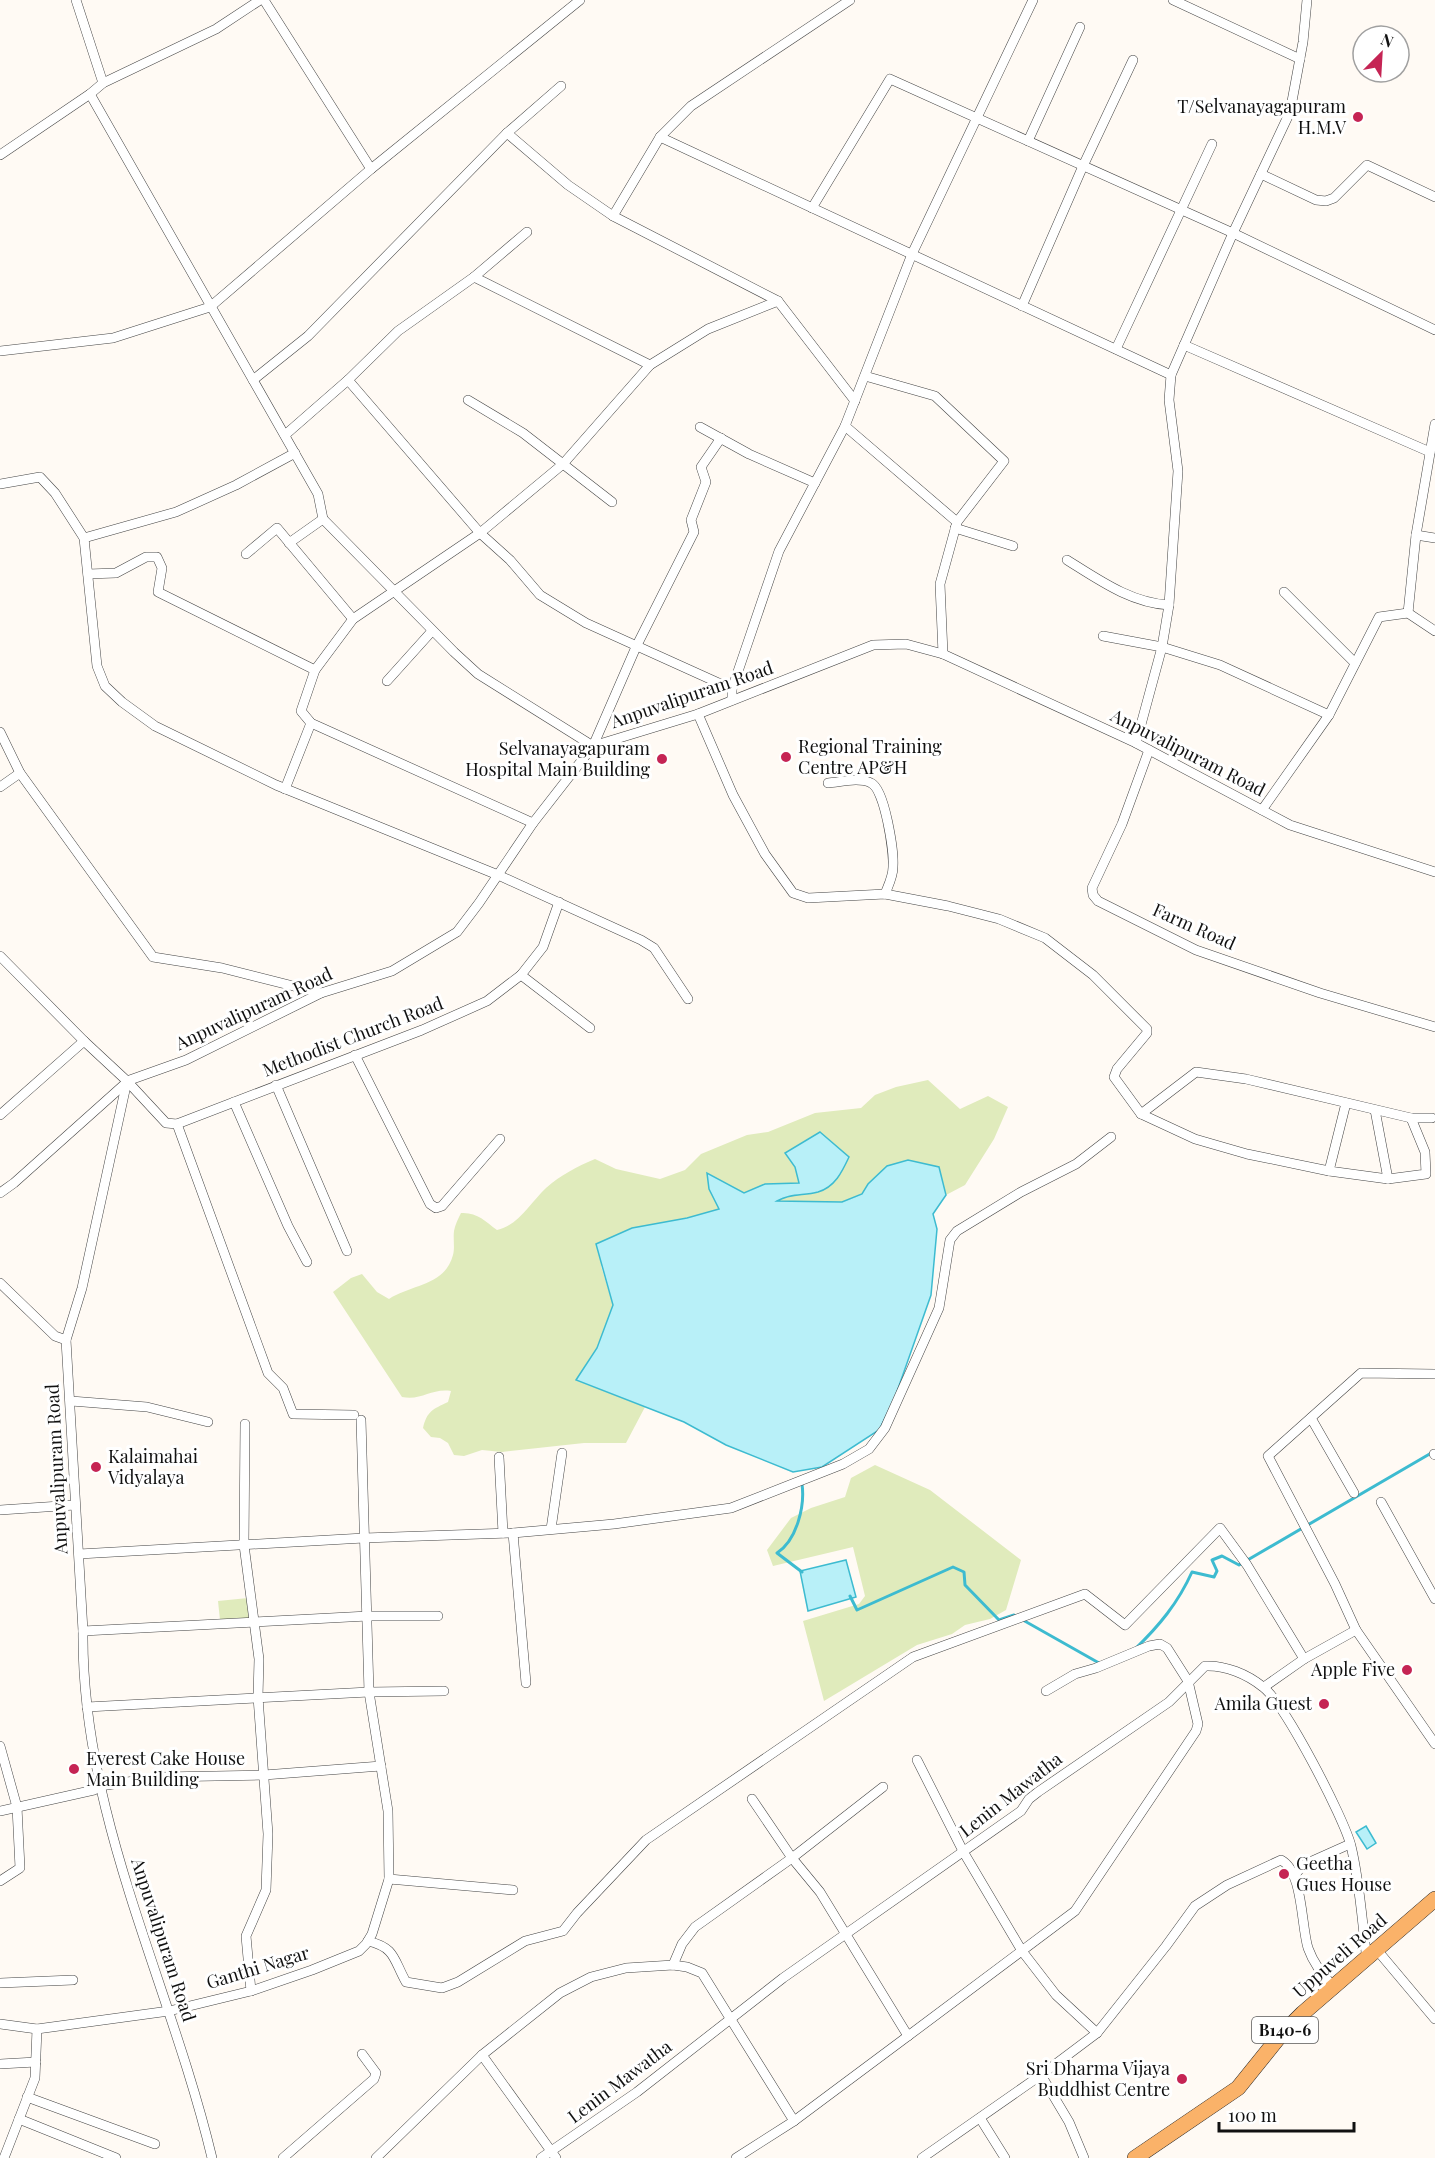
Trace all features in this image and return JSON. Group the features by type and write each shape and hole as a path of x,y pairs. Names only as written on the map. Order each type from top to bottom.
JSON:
{"main road":[{"name":"Uppuveli Road","path":"1136,2158 1238,2088 1279,2037 1435,1899"}],"street":[{"path":"76,0 103,83"},
{"path":"0,155 103,83 216,29 262,0 370,169"},
{"path":"0,351 113,338 210,307 370,169 580,0"},
{"path":"613,216 660,137 691,106 850,0"},
{"path":"732,700 732,689 779,551 845,426 912,254 1034,0"},
{"path":"1173,0 1300,59"},
{"path":"1136,743 1162,647 1169,605 1178,471 1169,400 1171,375 1233,233 1290,112 1300,59 1307,0"},
{"path":"1028,141 1080,27"},
{"path":"1022,306 1083,166 1133,60"},
{"path":"812,208 890,79 1233,233 1418,324 1435,330"},
{"path":"253,380 308,336 507,133 561,86"},
{"path":"90,94 318,494 323,519 393,592 478,674 592,746 636,647 694,532 691,520 706,482 701,467 721,438"},
{"path":"507,133 568,185 613,216 778,301 855,401"},
{"path":"660,137 1171,375"},
{"path":"1116,350 1212,144"},
{"path":"1261,174 1316,200 1326,201 1334,198 1367,165 1435,197"},
{"path":"285,435 348,380 398,331 474,277 527,232"},
{"path":"474,277 650,365"},
{"path":"533,823 311,723 301,711 315,670 353,619 480,533 563,464 650,365 708,329 778,301"},
{"path":"1184,345 1430,452"},
{"path":"865,376 934,396 1004,461 956,525 940,584 943,654"},
{"path":"348,380 480,533 510,560 540,596 586,623 732,689"},
{"path":"468,400 523,433 612,502"},
{"path":"1408,613 1416,535 1430,485 1430,452 1435,424"},
{"path":"845,426 956,525 1013,546"},
{"path":"700,427 749,454 815,483"},
{"path":"84,538 176,512 236,486 295,453"},
{"path":"0,484 40,477 55,493 84,538 97,666 105,686 122,702 155,726 285,789 498,875 641,940 654,948 688,999"},
{"path":"289,543 323,519"},
{"path":"246,554 277,528 353,619"},
{"path":"1416,535 1435,538"},
{"path":"88,574 116,573 147,557 157,557 162,568 158,592 315,670"},
{"path":"1067,560 1107,586 1147,603 1169,605"},
{"path":"1284,592 1355,663"},
{"path":"1262,810 1329,715 1379,617 1408,613 1435,631"},
{"path":"387,681 432,631"},
{"path":"1103,636 1162,647 1220,665 1329,715"},
{"name":"Anpuvalipuram Road","path":"212,2158 169,2011 128,1890 100,1786 87,1707 83,1664 66,1340 82,1288 127,1081 186,1060 321,993 392,971 457,932 533,823 592,746 698,714 873,645 906,644 943,654 1136,743 1290,825 1435,872"},
{"path":"698,714 732,795 765,854 793,893 808,897 885,894 999,919 1045,938 1093,975 1147,1029 1147,1033 1117,1069 1114,1077 1141,1114 1195,1139 1248,1154 1329,1171 1388,1179 1426,1174 1425,1152 1412,1118"},
{"path":"285,789 311,723"},
{"path":"0,732 20,773 153,957 222,968 321,993"},
{"name":"Farm Road","path":"1149,750 1122,824 1092,888 1092,895 1098,901 1196,950 1320,993 1435,1028"},
{"path":"0,787 20,773"},
{"path":"828,783 860,780 872,783 878,789 889,826 894,864 885,894"},
{"name":"Methodist Church Road","path":"177,1124 422,1030 487,1001 521,975 543,946 559,902"},
{"path":"0,956 127,1081 166,1123 177,1124 268,1373 283,1388 293,1413 358,1418 368,1616 369,1692 388,1811 389,1879 368,1941 384,1945 391,1951 406,1982 442,1988 458,1982 525,1941 563,1931 646,1840 913,1657 1085,1594 1125,1625 1220,1528 1244,1561 1304,1659"},
{"path":"521,975 590,1028"},
{"path":"0,1115 84,1041"},
{"path":"355,1055 430,1203 436,1208 442,1206 500,1139"},
{"path":"1141,1114 1196,1072 1246,1079 1412,1118 1432,1118"},
{"path":"0,1193 14,1184 127,1081"},
{"path":"276,1085 347,1251"},
{"path":"234,1102 288,1226 307,1262"},
{"path":"1329,1171 1346,1103"},
{"path":"1376,1110 1388,1179"},
{"path":"79,1554 364,1538 508,1533 614,1524 731,1508 843,1464 869,1449 885,1428 939,1308 950,1240 957,1231 1021,1192 1076,1164 1111,1137"},
{"path":"0,1283 56,1336 66,1340"},
{"path":"1435,1374 1360,1373 1268,1456 1356,1630 1435,1744"},
{"path":"71,1401 147,1407 208,1422"},
{"path":"1311,1418 1354,1493"},
{"path":"245,1424 244,1545 259,1659 258,1697 268,1834 266,1890 246,1936 251,1991"},
{"path":"551,1529 562,1453"},
{"path":"499,1457 526,1683"},
{"path":"1382,1502 1435,1599"},
{"path":"0,1510 75,1505"},
{"path":"83,1631 368,1616 438,1616"},
{"path":"1264,1687 1304,1659 1356,1630"},
{"path":"736,2158 794,2121 1075,1911 1196,1731 1198,1724 1188,1681 1167,1648 1160,1644 1075,1674 1046,1691"},
{"name":"Lenin Mawatha","path":"542,2158 554,2155 783,1978 1021,1811 1038,1792 1169,1702 1205,1666 1219,1665 1241,1674 1264,1687 1276,1700 1310,1759 1339,1816 1350,1845 1372,1955"},
{"path":"87,1707 369,1692 444,1691"},
{"path":"0,1746 17,1807 20,1868 0,1881"},
{"path":"917,1760 964,1852 1022,1951 1056,1995 1097,2032"},
{"path":"0,1811 94,1790 100,1786 161,1777 264,1775 381,1766"},
{"path":"673,1965 682,1944 694,1927 792,1858 883,1787"},
{"path":"752,1799 792,1858 820,1892 908,2036"},
{"path":"1295,1875 1303,1865 1350,1845"},
{"path":"922,2158 1041,2075 1097,2032 1195,1906 1227,1885 1281,1860 1295,1875 1309,1950 1324,1977 1334,1987"},
{"path":"389,1879 513,1890"},
{"name":"Ganthi Nagar","path":"0,2024 37,2029 169,2011 251,1991 312,1971 359,1951 368,1941"},
{"path":"1372,1955 1435,2019"},
{"path":"376,2158 482,2055 560,1993 591,1977 626,1968 673,1965 702,1973 794,2121"},
{"path":"0,1983 72,1980"},
{"path":"4,2158 35,2078 37,2029"},
{"path":"283,2158 374,2079 376,2073 362,2054"},
{"path":"482,2055 554,2155"},
{"path":"0,2064 36,2062"},
{"path":"1041,2075 1069,2122 1084,2158"},
{"path":"27,2097 155,2144"},
{"path":"980,2118 1005,2158"},
{"path":"19,2119 116,2158"}],"green space":[{"path":"928,1080 960,1109 988,1096 1008,1107 994,1139 965,1185 946,1195 939,1167 868,1184 862,1194 842,1202 774,1201 796,1194 819,1192 795,1167 800,1183 765,1184 744,1193 707,1173 709,1189 719,1209 687,1218 601,1266 613,1305 597,1348 576,1380 645,1407 626,1443 584,1443 502,1452 482,1450 464,1456 454,1455 448,1443 440,1438 431,1437 423,1428 431,1411 448,1402 451,1391 438,1391 409,1398 402,1397 333,1292 351,1278 362,1274 377,1292 389,1299 435,1279 449,1265 454,1252 454,1229 461,1213 485,1220 497,1230 505,1227 524,1213 552,1183 595,1159 616,1169 660,1179 685,1170 701,1154 747,1135 768,1132 815,1113 861,1108 875,1095 896,1087"},
{"path":"875,1465 930,1490 1021,1560 1006,1610 990,1619 965,1625 952,1634 917,1645 824,1701 803,1621 859,1604 865,1596 853,1547 773,1566 767,1550 791,1518 811,1508 845,1497 851,1478"},
{"path":"248,1598 249,1618 220,1620 218,1601"}],"water":[{"path":"820,1132 849,1157 841,1173 824,1190 777,1201 842,1202 862,1194 868,1184 887,1166 908,1160 939,1167 946,1195 933,1214 937,1229 931,1295 894,1400 879,1430 822,1467 793,1472 726,1445 684,1422 576,1380 597,1348 613,1305 596,1244 632,1228 687,1218 719,1209 709,1189 707,1173 744,1193 765,1184 799,1183 795,1167 785,1153"},
{"path":"846,1560 856,1597 808,1611 800,1571"},
{"path":"1366,1826 1376,1843 1367,1849 1356,1832"}],"waterway":[{"path":"1135,1649 1167,1613 1181,1594 1192,1572 1214,1577 1217,1571 1212,1560 1222,1556 1239,1565 1433,1452"},
{"path":"802,1484 803,1493 798,1522 790,1540 777,1553 802,1572"},
{"path":"850,1596 857,1610 953,1567 964,1572 965,1585 999,1620 1014,1615 1099,1663"}],"place":[{"name":"T/Selvanayagapuram H.M.V","path":"1358,117"},
{"name":"Regional Training Centre AP&H","path":"786,757"},
{"name":"Selvanayagapuram Hospital Main Building","path":"662,759"},
{"name":"Kalaimahai Vidyalaya","path":"96,1467"},
{"name":"Apple Five","path":"1407,1670"},
{"name":"Amila Guest","path":"1324,1704"},
{"name":"Everest Cake House Main Building","path":"74,1769"},
{"name":"Geetha Gues House","path":"1284,1874"},
{"name":"Sri Dharma Vijaya Buddhist Centre","path":"1182,2079"}]}
